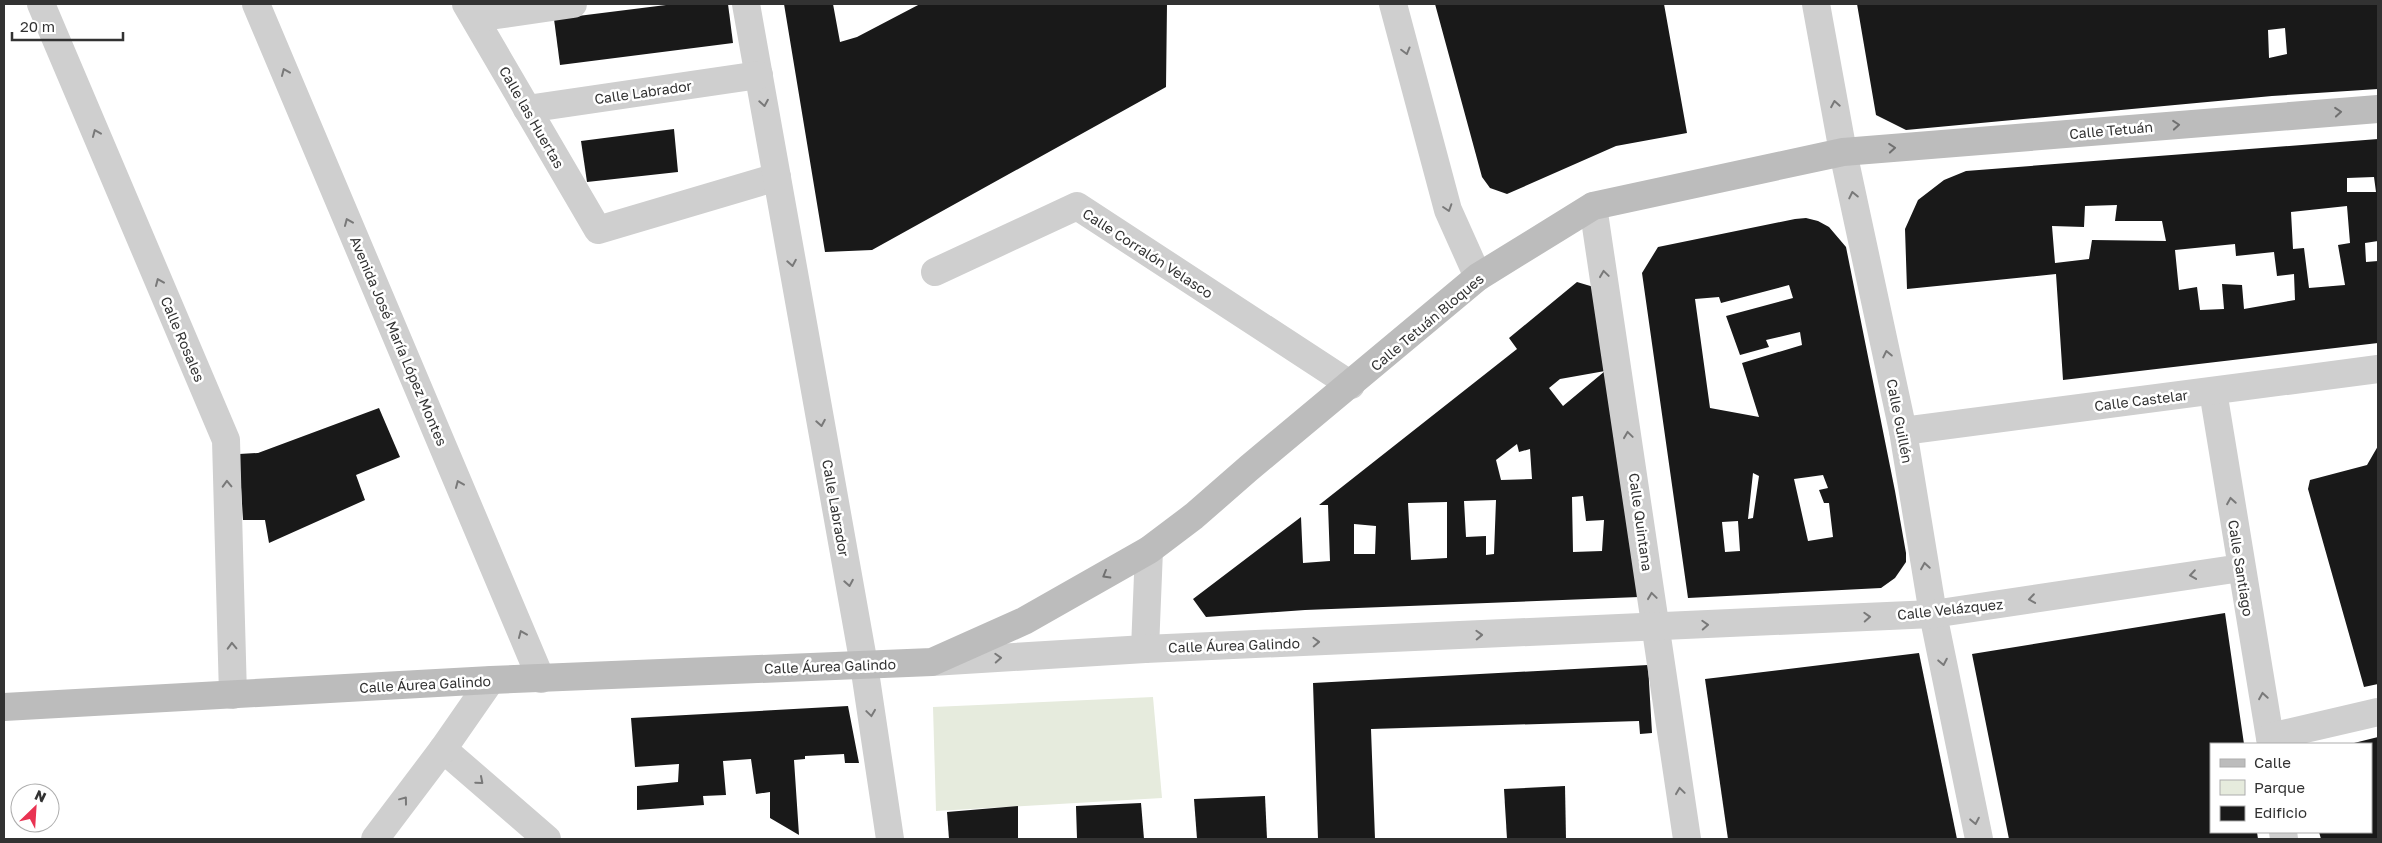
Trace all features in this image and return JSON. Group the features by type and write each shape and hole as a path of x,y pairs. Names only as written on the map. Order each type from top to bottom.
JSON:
{"street":[{"name":"Calle Rosales","path":"41,4 226,440 233,695"},
{"name":"Avenida José María López Montes","path":"256,4 541,679"},
{"path":"471,11 573,4"},
{"name":"Calle Labrador","path":"746,4 864,665 890,839"},
{"path":"1393,4 1448,210 1478,277"},
{"name":"Calle Guillén","path":"1816,4 1844,152 1903,431 1933,614 1979,839"},
{"name":"Calle las Huertas","path":"471,11 598,230 777,177"},
{"name":"Calle Labrador","path":"527,109 759,75"},
{"name":"Calle Tetuán","path":"1844,152 2378,109"},
{"name":"Calle Tetuán Bloques","path":"932,662 1024,620 1148,550 1194,516 1248,468 1351,385 1478,277 1594,206 1844,152"},
{"name":"Calle Corralón Velasco","path":"935,272 1076,206 1351,385"},
{"name":"Calle Quintana","path":"1594,206 1687,839"},
{"name":"Calle Castelar","path":"1903,431 2378,369"},
{"name":"Calle Santiago","path":"2213,391 2270,740"},
{"path":"1145,649 1148,550"},
{"name":"Calle Velázquez","path":"1656,628 1933,614 2241,568"},
{"name":"Calle Áurea Galindo","path":"4,707 491,680 932,662 1145,649 1656,628"},
{"path":"375,839 443,749 491,680"},
{"path":"2270,740 2378,712"},
{"path":"443,749 547,839"}],"green space":[{"path":"1153,697 1162,798 936,811 933,707"}],"building":[{"path":"674,4 728,4 733,43 560,65 554,19"},
{"path":"784,4 833,4 840,42 857,37 920,4 1167,4 1166,87 872,250 825,252"},
{"path":"1435,4 1664,4 1687,133 1616,146 1507,194 1490,188 1482,177"},
{"path":"1857,4 2378,4 2378,89 2272,96 1906,130 1876,115","holes":["2285,28 2287,54 2269,58 2268,30"]},
{"path":"674,129 678,172 587,182 581,141"},
{"path":"2378,139 2378,241 2365,243 2366,262 2378,261 2378,343 2063,380 2056,274 1907,289 1905,229 1918,200 1944,180 1966,171","holes":["2374,177 2376,192 2347,192 2347,178","2117,205 2115,221 2162,221 2166,241 2092,240 2089,259 2055,263 2052,226 2084,227 2085,206","2347,206 2350,243 2338,245 2345,285 2309,288 2304,248 2293,249 2291,212","2235,244 2236,256 2274,252 2277,276 2294,274 2295,300 2244,309 2242,285 2222,284 2224,309 2200,310 2197,287 2179,290 2175,250"]},
{"path":"1806,218 1818,221 1829,227 1846,247 1895,491 1906,562 1895,578 1881,588 1688,598 1642,273 1658,247","holes":["1789,285 1793,298 1726,316 1740,355 1769,347 1766,340 1800,332 1802,345 1742,363 1759,417 1710,408 1695,299 1719,297 1721,303","1753,473 1759,476 1753,518 1748,519","1823,475 1828,488 1819,490 1824,503 1829,503 1833,537 1808,541 1794,479","1738,521 1740,551 1725,552 1722,522"]},
{"path":"1577,282 1597,288 1639,597 1305,610 1206,617 1193,599 1301,517 1303,563 1330,561 1328,505 1319,505 1517,349 1509,338","holes":["1605,371 1563,406 1549,388 1560,379","1517,444 1519,452 1530,449 1532,479 1501,480 1496,460","1583,496 1586,521 1604,520 1602,551 1573,552 1572,497","1496,500 1494,554 1486,555 1486,536 1466,537 1464,501","1447,502 1447,558 1411,560 1408,503","1354,524 1376,526 1375,554 1354,554"]},
{"path":"379,408 400,457 356,475 365,500 269,543 265,520 243,520 239,454 258,453"},
{"path":"2378,446 2378,684 2364,687 2308,489 2310,480 2367,465"},
{"path":"2225,613 2244,743 2210,743 2210,833 2257,833 2258,839 2009,839 1972,654"},
{"path":"1919,653 1957,839 1728,839 1705,679"},
{"path":"1648,665 1652,733 1640,734 1639,721 1371,729 1375,839 1318,839 1313,683"},
{"path":"848,706 859,763 845,763 844,754 805,756 805,759 794,760 799,835 770,818 770,792 756,794 751,759 723,761 726,795 703,796 704,805 637,810 637,786 678,782 679,764 635,767 631,718"},
{"path":"2378,737 2378,839 2321,839 2319,833 2372,833 2372,743 2354,743"},
{"path":"1565,786 1566,839 1507,839 1504,789"},
{"path":"1265,796 1267,839 1197,839 1194,799"},
{"path":"1141,803 1144,839 1077,839 1076,806"},
{"path":"1018,806 1018,839 949,839 947,812"}]}
